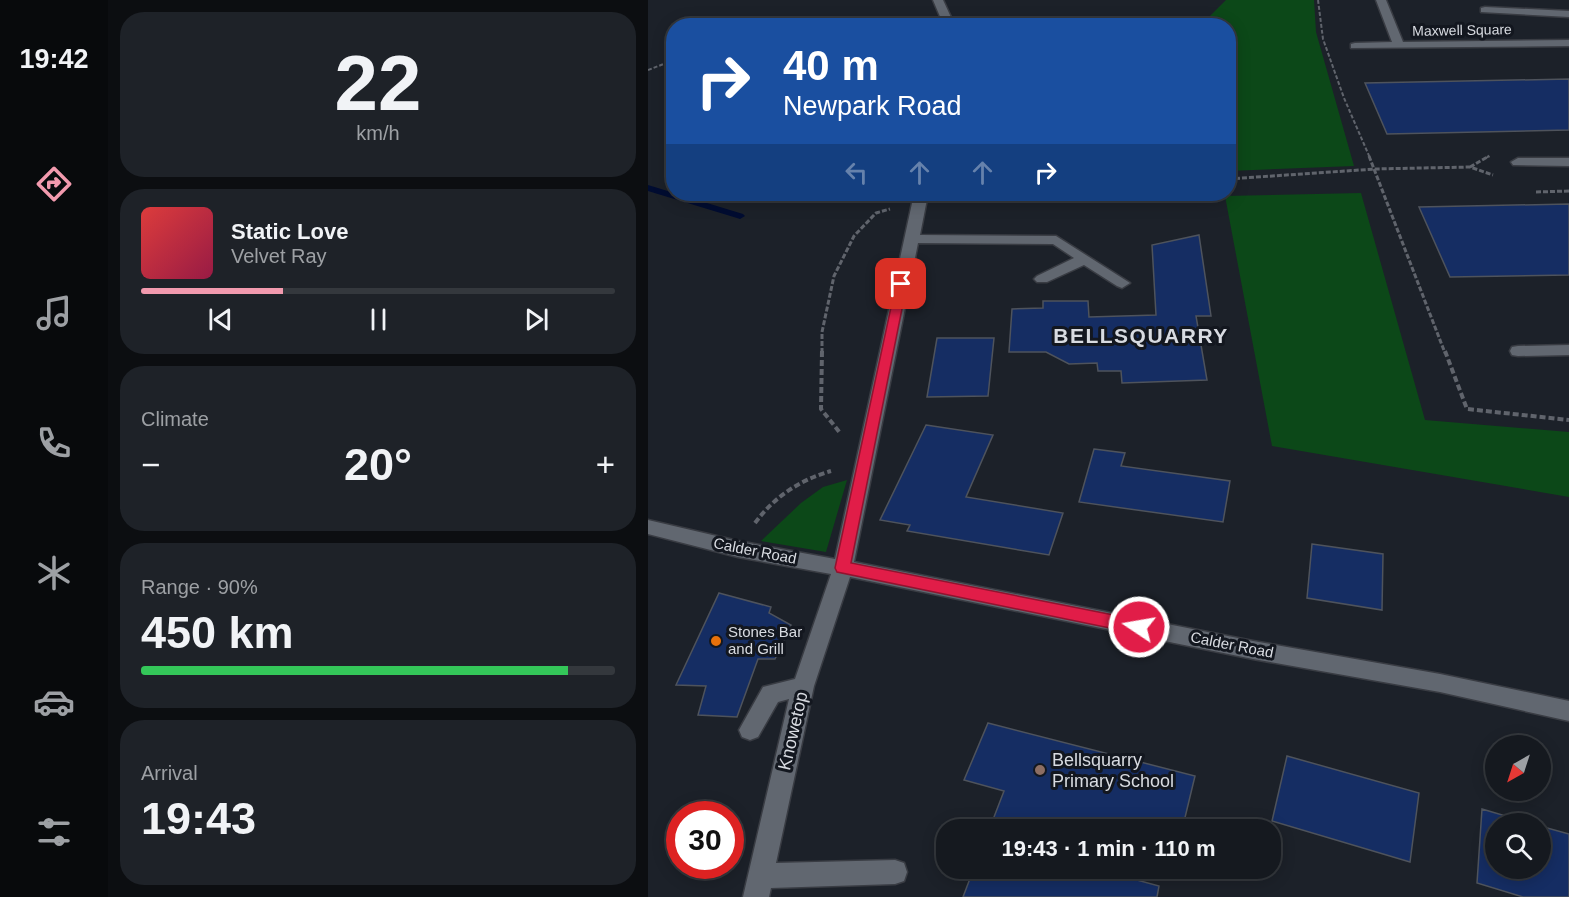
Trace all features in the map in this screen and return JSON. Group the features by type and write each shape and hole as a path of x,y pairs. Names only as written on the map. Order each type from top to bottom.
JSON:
{"street":[{"path":"938,0 947,18"},
{"path":"1381,0 1399,45"},
{"path":"1485,10 1569,14"},
{"name":"Maxwell Square","path":"1355,46 1569,43"},
{"path":"1518,162 1569,162"},
{"name":"Knowetop","path":"758,886 803,686 843,568 863,463 919,201"},
{"path":"911,239 1056,240 1122,283"},
{"path":"1042,279 1085,259"},
{"path":"1518,351 1569,350"},
{"name":"Calder Road","path":"648,527 738,549 1241,647 1440,683 1569,711"},
{"path":"750,730 771,694 803,686"},
{"path":"758,886 895,872"}],"path":[{"path":"1318,0 1323,39 1344,98 1375,169 1467,409 1569,420"},
{"path":"648,70 666,63"},
{"path":"1236,178 1375,169 1470,167"},
{"path":"1536,192 1569,191"},
{"path":"738,549 766,507 792,488 817,475 863,463 821,409 822,332 834,276 854,236 876,213 911,201"}],"green space":[{"path":"1226,0 1314,0 1316,32 1354,166 1236,171 1236,18 1208,18"},
{"path":"1361,193 1425,420 1569,432 1569,497 1272,446 1226,201 1236,201 1236,196"},
{"path":"847,480 826,552 761,541 801,503 823,487"}],"building":[{"path":"1569,79 1569,130 1387,134 1365,83"},
{"path":"1569,204 1569,275 1450,277 1419,207"},
{"path":"1199,235 1211,316 1196,316 1207,380 1122,383 1121,371 1098,371 1097,363 1069,364 1046,352 1009,352 1012,309 1043,308 1043,301 1088,301 1089,317 1156,315 1152,245"},
{"path":"937,338 994,338 988,396 927,397"},
{"path":"926,425 993,435 966,497 1063,513 1049,555 907,531 910,525 880,520"},
{"path":"1094,449 1125,453 1121,466 1230,481 1223,522 1079,502"},
{"path":"1312,544 1383,554 1382,610 1307,598"},
{"name":"Stones Bar and Grill","path":"719,593 771,607 769,613 791,625 775,659 758,659 737,717 698,715 706,686 676,685"},
{"path":"988,723 1195,776 1185,819 993,819 1004,791 964,780"},
{"path":"1287,756 1419,793 1410,862 1281,824 1281,819 1272,819"},
{"path":"1482,809 1496,813 1485,813 1485,879 1551,879 1551,829 1569,834 1569,897 1523,897 1477,883"},
{"path":"970,879 1133,879 1159,886 1157,897 963,897"}],"waterway":[{"path":"648,188 666,193"},
{"path":"691,201 740,216"}],"place":[{"name":"Stones Bar and Grill","path":"716,641"},
{"name":"Bellsquarry Primary School","path":"1040,770"}],"district":[{"name":"BELLSQUARRY","path":"1141,336"}],"route":[{"path":"901,284 843,568 1139,627"}]}
